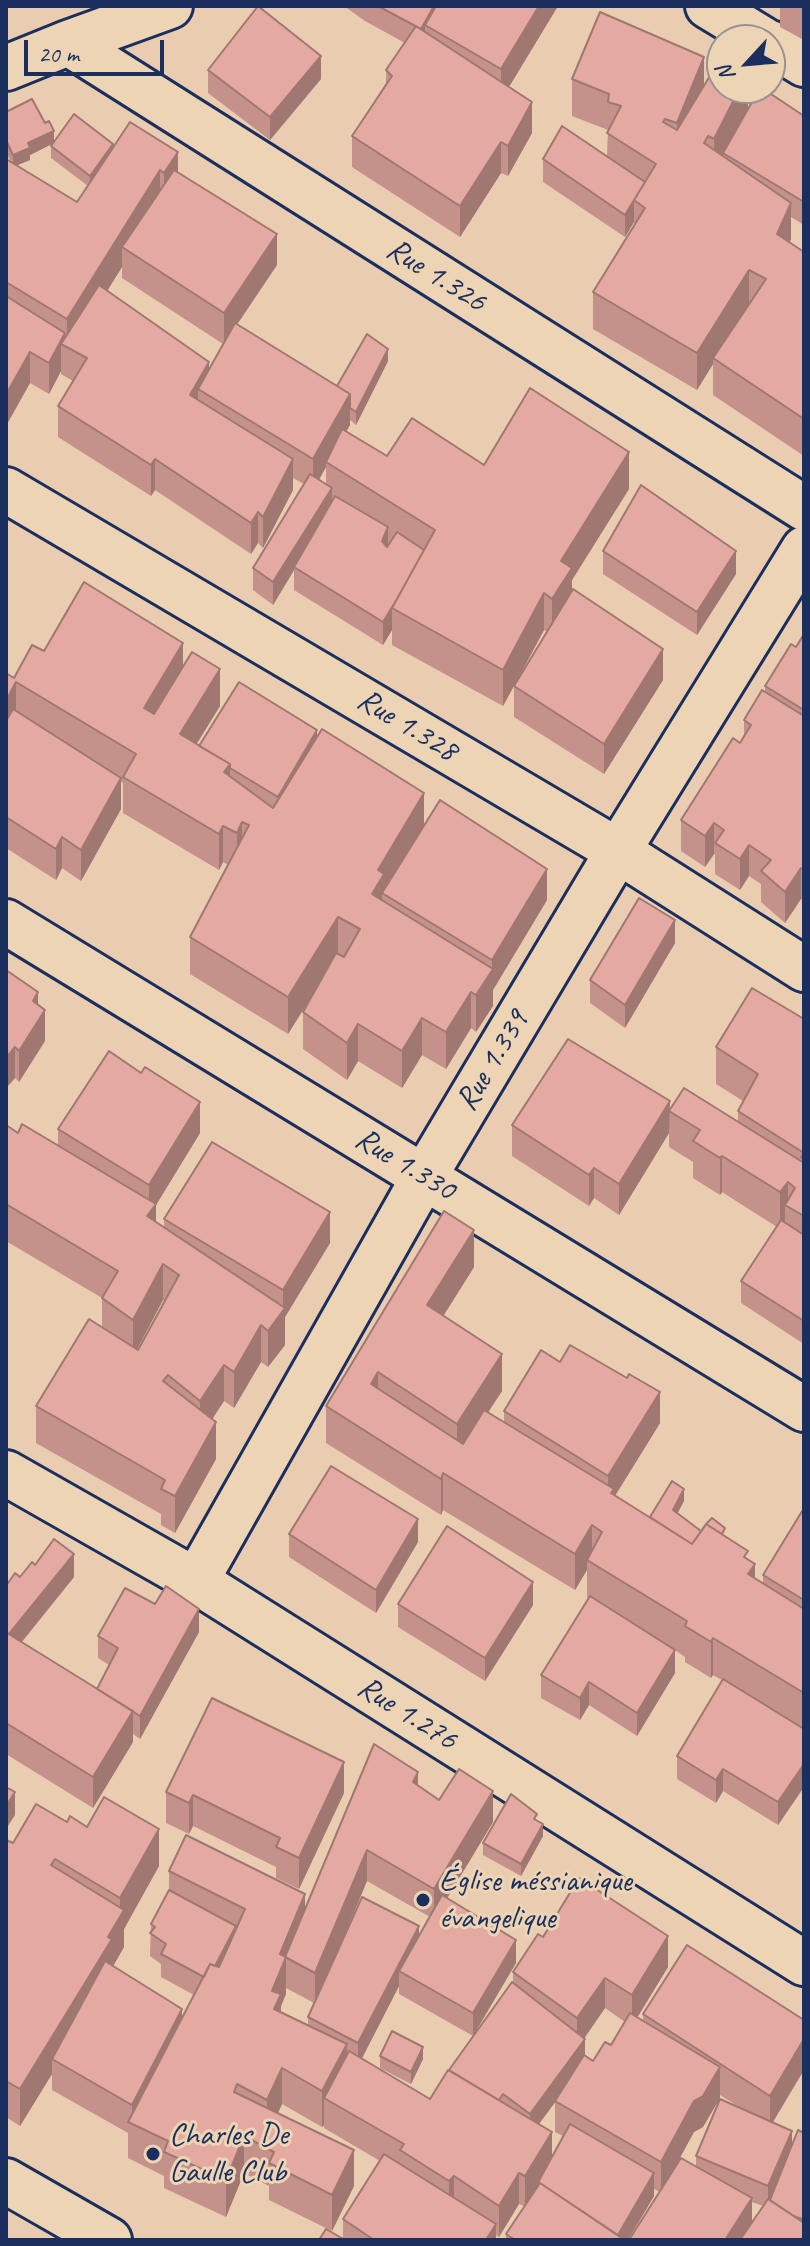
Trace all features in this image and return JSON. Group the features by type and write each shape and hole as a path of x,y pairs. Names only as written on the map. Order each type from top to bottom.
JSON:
{"street":[{"path":"6,68 170,6"},
{"path":"708,6 738,24"},
{"name":"Rue 1.326","path":"68,43 804,508"},
{"path":"786,53 804,64"},
{"name":"Rue 1.328","path":"6,490 618,851 804,969"},
{"name":"Rue 1.339","path":"196,1581 424,1177 618,851 804,549"},
{"name":"Rue 1.330","path":"6,922 804,1409"},
{"name":"Rue 1.276","path":"6,1473 196,1581 804,1963"},
{"path":"6,2181 109,2240"}],"building":[{"path":"258,6 321,56 270,117 208,70"},
{"path":"378,6 434,6 421,29"},
{"path":"436,6 539,6 501,69 425,25"},
{"path":"600,12 704,57 677,123 665,119 663,122 677,130 706,82 706,104 732,104 714,139 708,136 704,143 791,203 777,234 804,252 804,419 713,358 766,279 749,270 697,353 593,292 645,208 634,200 656,164 607,133 621,106 608,102 609,94 572,79"},
{"path":"416,26 532,102 508,146 501,142 460,206 352,136 392,76 386,70"},
{"path":"32,99 45,123 49,121 54,131 28,143 30,148 13,155 6,140 6,112"},
{"path":"751,104 786,104 804,116 804,202 723,153"},
{"path":"74,114 113,144 90,176 51,146"},
{"path":"130,122 178,152 164,173 160,170 67,319 6,282 6,159 77,202"},
{"path":"562,126 645,182 625,215 543,159"},
{"path":"174,170 277,234 224,313 122,247"},
{"path":"99,285 209,362 190,395 293,459 263,517 258,512 251,523 155,459 151,465 58,406 87,358 61,344"},
{"path":"6,296 65,333 49,363 30,352 7,393 6,392"},
{"path":"235,323 350,394 313,459 198,389"},
{"path":"367,334 388,349 356,412 350,408 350,394 337,386"},
{"path":"530,388 629,452 561,561 572,568 552,599 544,593 503,670 392,608 435,530 326,462 342,429 387,456 412,418 484,465"},
{"path":"310,474 332,488 273,582 253,568"},
{"path":"641,485 736,551 697,612 603,551"},
{"path":"335,496 388,527 382,541 387,547 397,532 424,550 383,622 294,567"},
{"path":"84,582 183,643 144,708 154,714 192,652 220,669 180,734 230,764 224,772 273,808 322,729 424,793 378,870 384,874 372,894 493,969 476,995 471,992 446,1032 422,1018 402,1051 358,1024 347,1043 303,1012 336,953 344,957 360,929 338,917 288,997 190,937 249,825 242,822 237,833 223,826 219,834 123,777 136,754 16,682 6,701 6,673 14,678 32,645 44,651"},
{"path":"573,589 663,649 604,744 514,686"},
{"path":"804,634 804,710 765,686 791,644 796,647"},
{"path":"239,682 317,730 278,797 199,746"},
{"path":"762,690 804,716 804,870 801,868 785,892 761,871 771,860 749,845 740,859 715,843 724,830 714,823 705,836 681,820 733,738 740,743 751,725 744,720"},
{"path":"13,709 121,778 81,850 62,837 56,849 6,817 6,721"},
{"path":"440,800 547,869 492,960 382,893"},
{"path":"639,898 675,920 625,1005 590,980"},
{"path":"6,970 38,992 33,1001 45,1010 19,1051 15,1047 6,1058"},
{"path":"752,988 804,1019 804,1153 738,1111 758,1074 716,1047"},
{"path":"568,1039 670,1101 619,1184 594,1168 589,1175 512,1125"},
{"path":"109,1051 141,1073 145,1067 200,1102 149,1185 58,1129"},
{"path":"684,1088 804,1163 804,1216 785,1205 795,1188 788,1182 780,1192 693,1141 700,1130 669,1111"},
{"path":"22,1124 156,1204 147,1216 285,1308 268,1331 261,1325 234,1372 224,1365 200,1401 168,1375 163,1381 216,1422 175,1496 161,1489 165,1480 36,1406 89,1319 138,1350 179,1275 163,1264 133,1320 102,1298 118,1271 6,1204 6,1125 18,1133"},
{"path":"212,1142 330,1212 283,1290 164,1219"},
{"path":"444,1211 474,1230 427,1305 502,1354 457,1424 378,1372 371,1384 463,1444 484,1410 614,1489 611,1493 692,1544 706,1524 748,1551 744,1557 755,1564 748,1574 804,1609 804,1693 713,1638 711,1642 685,1626 687,1621 587,1560 602,1532 592,1525 575,1554 443,1473 441,1479 326,1406"},
{"path":"781,1220 804,1235 804,1321 741,1281"},
{"path":"570,1345 627,1378 629,1374 660,1392 608,1476 504,1411 541,1350 560,1362"},
{"path":"331,1466 418,1519 376,1590 289,1534"},
{"path":"672,1481 684,1489 673,1510 701,1531 705,1526 692,1544 650,1517"},
{"path":"804,1508 804,1600 763,1575"},
{"path":"712,1518 725,1528 722,1534 706,1524"},
{"path":"447,1526 533,1582 485,1658 398,1604"},
{"path":"54,1539 74,1554 6,1635 6,1586 15,1573 20,1577 32,1562 35,1565"},
{"path":"166,1586 199,1609 140,1716 97,1689 118,1648 98,1636 125,1588 155,1604"},
{"path":"590,1596 675,1650 637,1713 589,1682 580,1698 541,1675"},
{"path":"7,1633 133,1711 93,1777 6,1723"},
{"path":"723,1679 804,1729 804,1764 778,1802 723,1769 716,1780 677,1756"},
{"path":"212,1698 344,1762 299,1858 276,1847 280,1838 193,1795 189,1803 166,1792"},
{"name":"Église méssianique évangelique","path":"374,1744 418,1772 413,1782 439,1800 459,1769 493,1791 434,1889 367,1850 315,1973 285,1957"},
{"path":"6,1787 15,1792 6,1806"},
{"path":"511,1794 537,1814 534,1819 543,1824 521,1864 483,1843"},
{"path":"104,1797 159,1829 120,1898 55,1859 51,1865 124,1910 108,1937 112,1939 20,2089 6,2081 6,1840 13,1843 36,1804 67,1822 70,1816 87,1827"},
{"path":"186,1835 305,1894 280,1954 286,1957 272,1991 281,1994 274,2009 347,2044 322,2091 282,2068 267,2100 237,2084 234,2092 354,2150 332,2195 269,2163 274,2152 244,2136 226,2180 164,2152 168,2141 128,2122 210,1964 219,1967 245,1909 169,1871"},
{"path":"579,1878 668,1936 632,1995 605,1978 577,2018 513,1972 538,1934 543,1937"},
{"path":"169,1890 236,1926 215,1966 210,1964 204,1977 161,1954 166,1944 150,1933 155,1927 151,1924"},
{"path":"442,1895 516,1940 473,2013 399,1971"},
{"path":"362,1897 419,1926 358,2043 308,2017"},
{"path":"687,1945 804,2020 804,2039 770,2096 643,2014"},
{"path":"105,1961 182,2009 132,2105 52,2059"},
{"path":"512,1982 585,2039 530,2114 503,2094 499,2100 449,2070"},
{"path":"630,2013 720,2067 703,2096 694,2101 661,2162 555,2101 584,2055 593,2061 605,2042 611,2045"},
{"path":"392,2031 423,2047 411,2072 380,2056"},
{"path":"349,2051 430,2099 448,2070 552,2132 525,2176 519,2173 499,2206 454,2176 449,2181 400,2150 404,2144 324,2098"},
{"path":"720,2099 792,2131 768,2186 696,2156"},
{"path":"570,2124 654,2173 618,2235 540,2183 536,2186"},
{"path":"798,2130 804,2133 804,2220 770,2200"},
{"path":"384,2154 496,2224 486,2240 374,2240 343,2219"},
{"path":"681,2158 752,2198 725,2240 629,2240"},
{"path":"540,2183 623,2240 515,2240 506,2234"},
{"path":"768,2199 804,2223 801,2240 740,2240"},
{"path":"326,2229 345,2240 319,2240"}],"place":[{"name":"Église méssianique évangelique","path":"423,1900"},
{"name":"Charles De Gaulle Club","path":"153,2154"}]}
